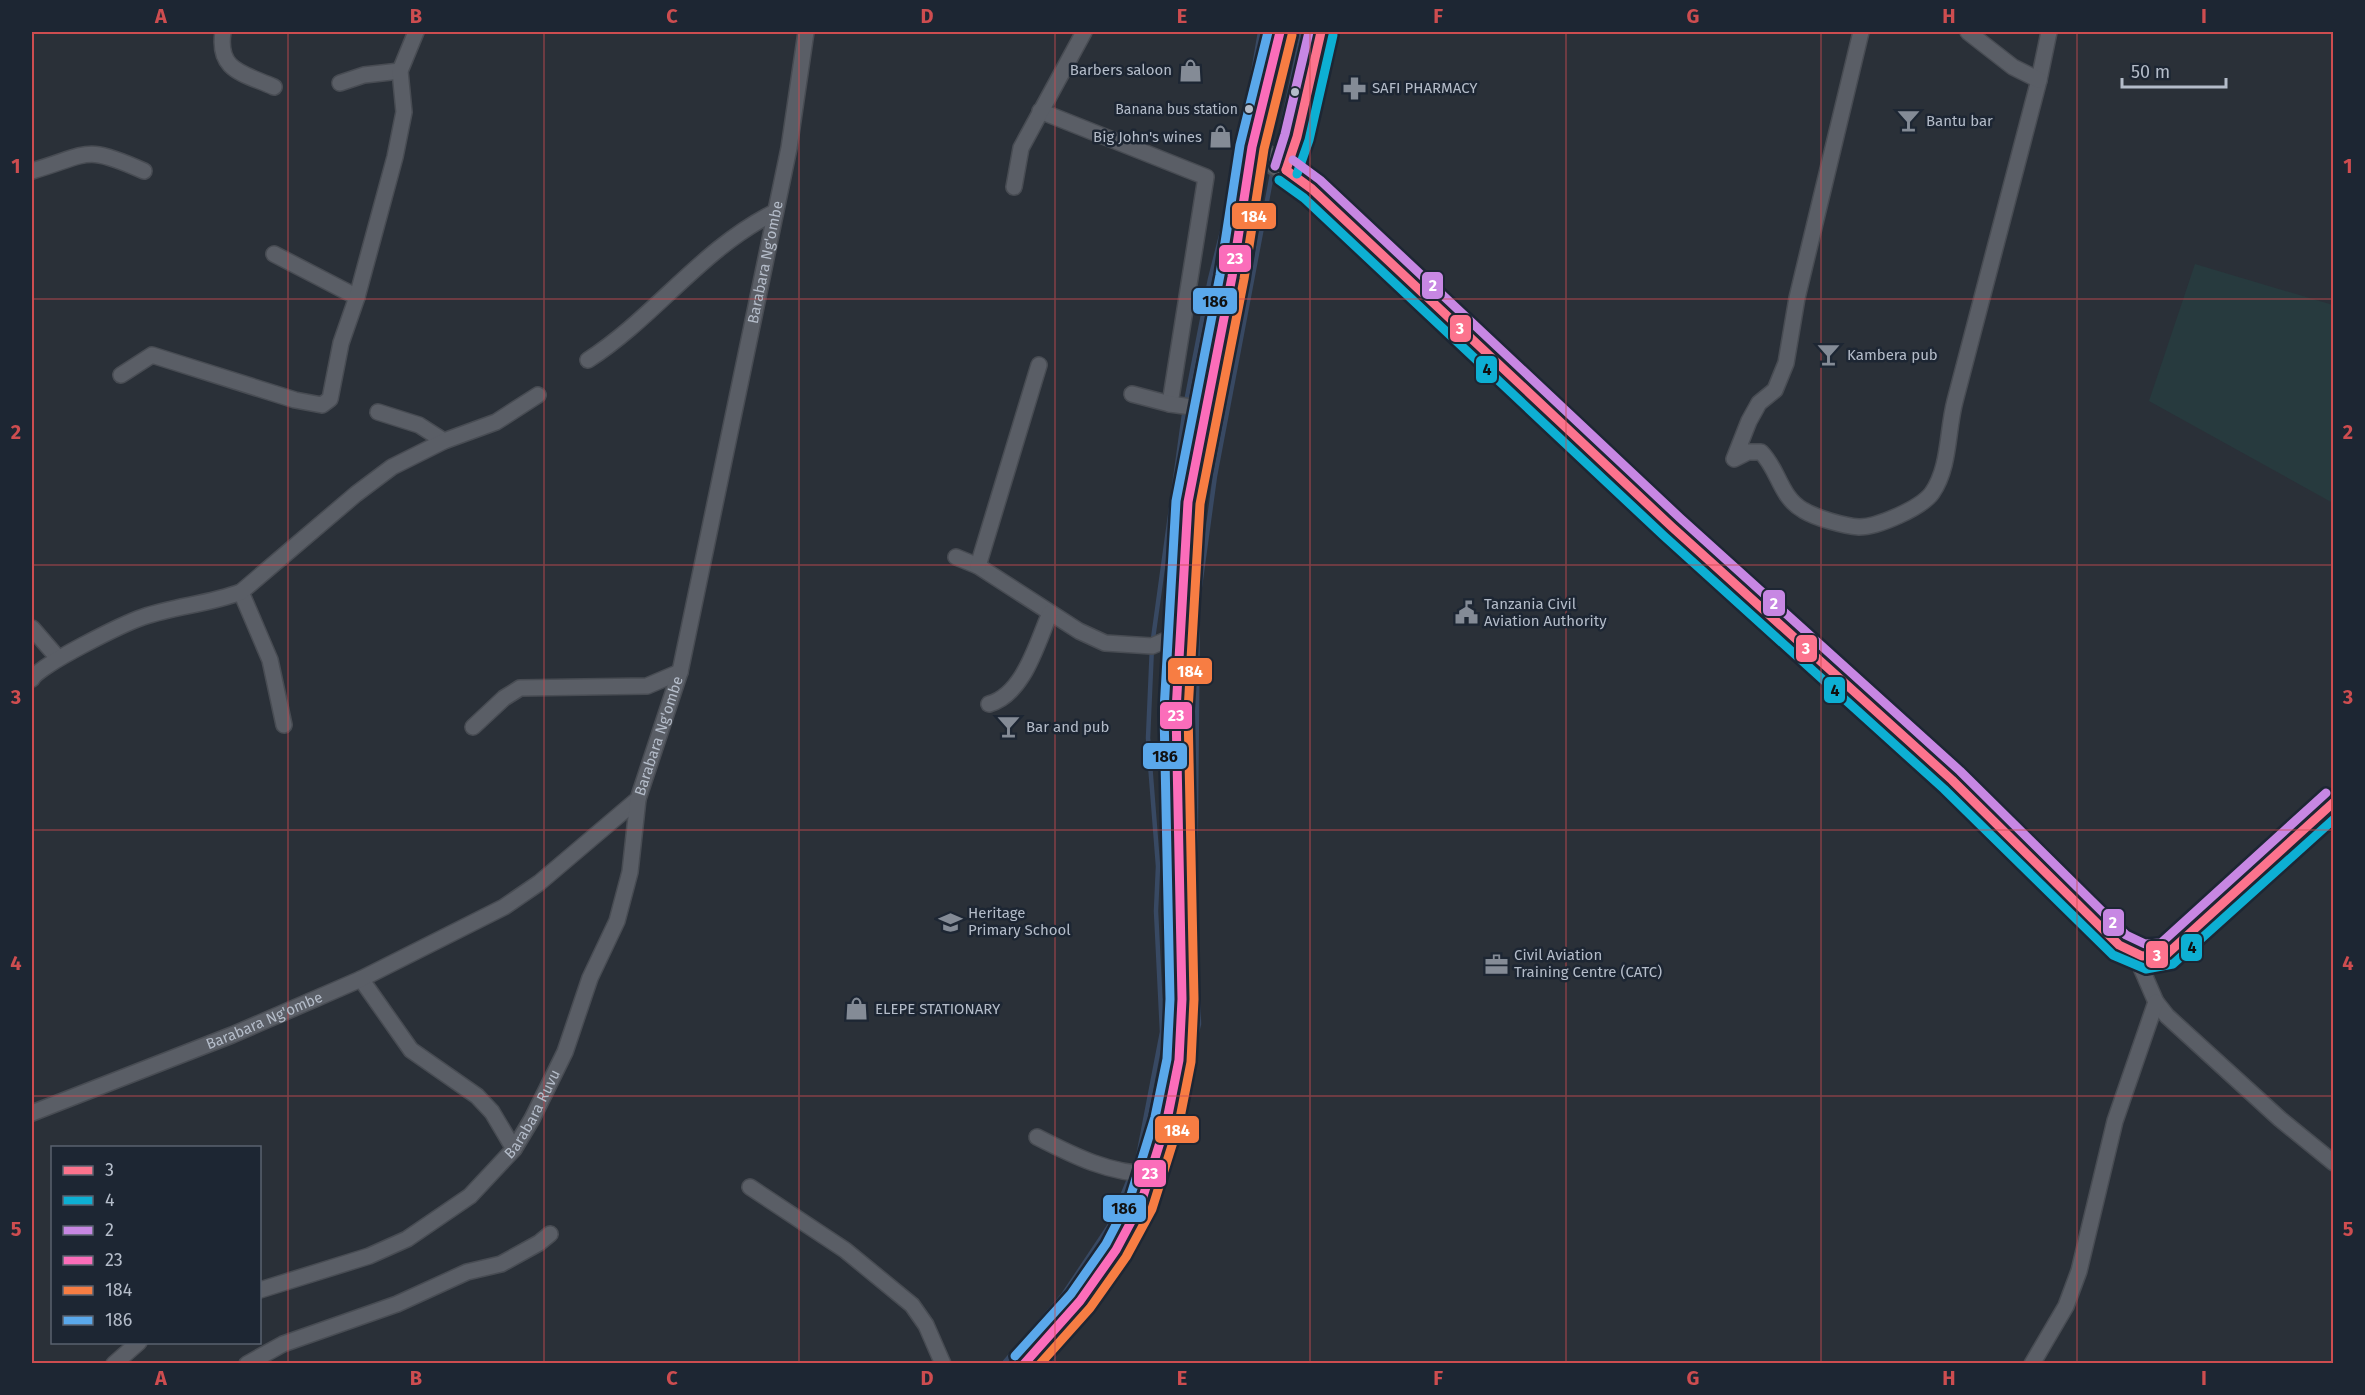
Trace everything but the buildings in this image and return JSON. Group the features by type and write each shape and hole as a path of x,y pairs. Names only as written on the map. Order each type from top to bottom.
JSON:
{"main road":[{"path":"1024,1364 1080,1301 1116,1250 1141,1203 1152,1174 1167,1120 1179,1060 1182,999 1176,711 1178,635 1188,502 1232,277 1252,147 1280,32"}],"street":[{"path":"223,32 221,54 226,62 233,69 274,87"},
{"path":"121,375 152,355 295,400 322,405 330,399 341,343 357,297 395,157 404,112 400,71 416,32"},
{"name":"Barabara Ng'ombe","path":"32,1113 232,1035 361,979 522,895 638,799 680,672 789,148 806,32"},
{"path":"1014,187 1021,148 1084,32"},
{"path":"1286,170 1297,137 1321,32"},
{"path":"1861,32 1797,298 1786,363 1775,390 1759,403 1749,421 1734,459 1748,452 1761,452 1770,461 1786,496 1803,510 1860,527 1907,512 1931,494 1942,472 1953,407 2039,80 2049,32"},
{"path":"1968,32 2013,67 2039,80"},
{"path":"340,83 363,75 400,71"},
{"path":"1040,111 1206,177 1170,404"},
{"path":"1252,147 1312,189 1672,527 1952,780 2119,945 2136,956 2154,959 2167,954 2334,802"},
{"path":"32,171 92,152 110,156 144,171"},
{"path":"588,360 660,302 718,247 746,227 775,212"},
{"path":"274,254 357,297"},
{"path":"978,566 1039,365"},
{"path":"1132,394 1170,404 1206,409"},
{"path":"32,675 58,658 142,617 220,600 241,592 380,476 412,455 496,422 538,395"},
{"path":"378,412 419,425 444,441"},
{"path":"956,557 978,566 1079,631 1105,643 1152,646 1178,635"},
{"path":"241,592 270,660 284,725"},
{"path":"989,704 1003,698 1016,685 1050,613"},
{"path":"32,628 58,658"},
{"path":"472,727 504,698 520,688 647,686 680,672"},
{"name":"Barabara Ruvu","path":"261,1290 369,1256 407,1239 470,1196 514,1149 532,1119 565,1052 590,978 617,921 630,872 638,799"},
{"path":"2136,956 2156,1002 2207,1055 2334,1163"},
{"path":"361,979 411,1050 477,1096 492,1112 514,1149"},
{"path":"2032,1364 2066,1306 2079,1271 2115,1121 2156,1002"},
{"path":"1037,1137 1084,1161 1132,1174 1152,1174"},
{"path":"750,1187 845,1250 912,1305 926,1325 943,1364"},
{"path":"247,1364 283,1344 397,1304 467,1272 501,1264 550,1234"},
{"path":"114,1364 137,1344"}],"green space":[{"path":"2195,264 2333,305 2333,503 2149,401"}],"waterway":[{"path":"1243,132 1260,32"},
{"path":"1276,155 1302,32"},
{"path":"1191,1056 1199,1024 1195,914 1198,601 1215,476 1273,169"},
{"path":"1003,1364 1063,1295 1111,1223 1138,1157 1162,1032 1156,911 1158,866 1148,738 1152,646 1185,407 1210,279 1233,188"},
{"path":"1114,1275 1132,1251 1139,1233"},
{"path":"1048,1364 1084,1315"}],"transit line":[{"name":"186","path":"1015,1356 1071,1294 1106,1244 1130,1198 1155,1117 1167,1059 1170,999 1164,711 1176,501 1220,275 1240,145 1268,32"},
{"name":"23","path":"1024,1364 1080,1301 1116,1250 1141,1203 1167,1120 1179,1060 1182,999 1176,711 1188,502 1232,277 1252,147 1280,32"},
{"name":"2","path":"1275,166 1285,134 1309,32"},
{"name":"3","path":"1286,170 1297,137 1321,32"},
{"name":"184","path":"1040,1364 1090,1308 1126,1257 1152,1209 1179,1123 1191,1062 1194,999 1188,711 1200,504 1244,279 1264,149 1292,35"},
{"name":"4","path":"1297,174 1309,140 1333,35"},
{"name":"2","path":"1293,160 1320,180 1680,518 1960,771 2126,935 2145,944 2161,943 2326,793"},
{"name":"3","path":"1286,170 1312,189 1672,527 1952,780 2119,945 2142,956 2167,954 2334,802"},
{"name":"4","path":"1279,180 1304,198 1664,536 1944,789 2113,955 2146,969 2173,964 2334,819"}],"place":[{"name":"Barbers saloon","path":"1190,70"},
{"name":"SAFI PHARMACY","path":"1354,88"},
{"name":"Banana bus station","path":"1249,109"},
{"name":"Bantu bar","path":"1908,121"},
{"name":"Big John's wines","path":"1220,137"},
{"name":"Kambera pub","path":"1829,355"},
{"name":"Tanzania Civil Aviation Authority","path":"1466,613"},
{"name":"Bar and pub","path":"1008,727"},
{"name":"Heritage Primary School","path":"950,922"},
{"name":"Civil Aviation Training Centre (CATC)","path":"1496,964"},
{"name":"ELEPE STATIONARY","path":"857,1009"}]}
